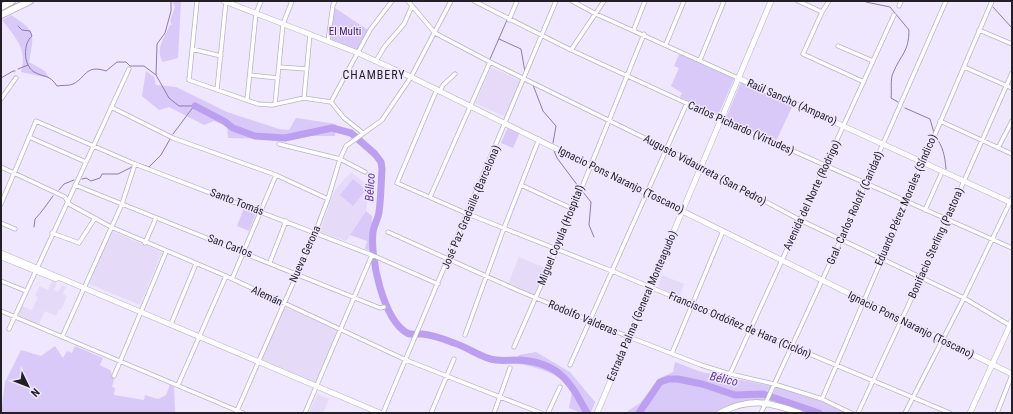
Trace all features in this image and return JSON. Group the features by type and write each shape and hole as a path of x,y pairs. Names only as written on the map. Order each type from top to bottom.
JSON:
{"highway":[{"path":"1,7 12,1"},
{"path":"1,15 30,1"}],"main road":[{"path":"720,413 739,405 766,401 800,413"}],"street":[{"path":"197,1 189,80 258,104 275,104 304,98 332,102 344,118 362,133"},
{"path":"217,90 222,56 225,1"},
{"name":"Ignacio Pons Naranjo (Toscano)","path":"225,1 358,53 411,76 1012,375"},
{"path":"247,100 256,14 261,1"},
{"path":"275,104 280,67 283,24 292,1"},
{"path":"328,41 333,5 335,1"},
{"path":"332,102 370,30 392,1"},
{"name":"Augusto Vidaurreta (San Pedro)","path":"408,1 434,33 701,166 800,220 964,298 1011,324"},
{"name":"Nueva Gerona","path":"236,412 315,233 328,199 340,159 346,146 382,120 411,76 451,1"},
{"name":"Carlos Pichardo (Virtudes)","path":"474,1 509,20 626,76 905,202 1012,248"},
{"path":"509,20 517,1"},
{"name":"José Paz Gradaille (Barcelona)","path":"382,413 424,319 543,36 556,1"},
{"name":"Raúl Sancho (Amparo)","path":"572,1 596,14 634,29 922,163 1011,201"},
{"path":"571,50 604,1"},
{"path":"634,29 645,1"},
{"path":"666,44 684,1"},
{"path":"700,60 724,1"},
{"name":"Estrada Palma (General Monteagudo)","path":"597,413 771,1"},
{"path":"798,1 822,12"},
{"path":"829,1 822,12 803,54 864,82"},
{"path":"898,6 901,1"},
{"name":"Gral. Carlos Roloff (Caridad)","path":"761,413 823,280 946,1"},
{"name":"Eduardo Pérez Morales (Síndico)","path":"822,399 992,1"},
{"path":"376,61 385,46 404,24 412,6"},
{"name":"Avenida del Norte (Rodrigo)","path":"730,374 894,15"},
{"path":"979,30 1012,44"},
{"path":"304,98 310,34"},
{"name":"Miguel Coyula (Hospital)","path":"514,347 557,249 644,34"},
{"path":"838,46 873,62"},
{"path":"192,49 222,56"},
{"path":"430,197 490,62"},
{"path":"280,67 307,69"},
{"path":"964,67 1012,88"},
{"path":"8,329 129,69"},
{"name":"Bonifacio Sterling (Pastora)","path":"858,413 921,278 1012,73"},
{"path":"439,90 455,74"},
{"path":"250,75 278,78"},
{"path":"1,99 16,78"},
{"name":"Francisco Ordóñez de Hara (Ciclón)","path":"439,90 397,183 468,214 612,271 950,413"},
{"path":"570,365 687,103"},
{"path":"111,107 173,138 276,175 328,199"},
{"name":"Santo Tomás","path":"30,137 36,121 94,144 96,147 135,164 261,211 382,259 438,284"},
{"path":"940,121 1012,154"},
{"path":"998,148 1012,121"},
{"path":"1,204 3,195 30,137 86,162"},
{"path":"466,335 486,276 538,139"},
{"path":"279,144 340,159 364,172"},
{"path":"62,337 122,204 135,164"},
{"name":"Alemán","path":"1,167 65,197 69,204 111,227 145,243 226,276 406,360 541,413"},
{"path":"925,210 942,172"},
{"path":"232,279 276,175"},
{"name":"San Carlos","path":"75,185 270,262 354,298 380,308 384,306"},
{"path":"521,185 573,209"},
{"path":"904,413 943,340 1011,201"},
{"path":"52,233 79,243 95,218"},
{"path":"145,243 156,218"},
{"path":"270,262 286,221"},
{"path":"1,223 15,229"},
{"path":"672,353 723,231"},
{"name":"Rodolfo Valderas","path":"388,232 629,337 730,374 774,384 822,399 851,413"},
{"path":"114,376 166,252"},
{"path":"1,253 200,337"},
{"path":"305,413 372,255"},
{"path":"1,257 36,269"},
{"path":"171,324 196,264"},
{"path":"178,386 226,276"},
{"path":"1,281 26,291"},
{"path":"1,311 236,412 243,413"},
{"path":"141,313 171,324 372,413"},
{"path":"970,413 1011,324"},
{"path":"431,413 454,359"},
{"path":"494,413 510,368"},
{"path":"997,413 1012,375"},
{"path":"316,387 382,413"},
{"path":"548,413 560,387"}],"shaded area":[{"path":"491,67 521,81 505,117 475,103"},
{"path":"351,172 369,186 366,211 346,241 319,232 335,190"},
{"path":"111,231 162,252 140,305 89,284"},
{"path":"519,257 545,268 534,295 508,284"},
{"path":"662,275 684,284 680,296 658,287"},
{"path":"52,281 57,283 54,290 58,292 62,285 66,287 63,294 67,296 61,310 59,309 56,316 45,311 39,324 17,316 21,306 32,310 38,297 35,296 39,286 48,290"},
{"path":"285,307 338,330 315,383 262,360"},
{"path":"317,394 329,399 323,413 309,413"}],"green space":[{"path":"172,1 181,1 178,58 163,62 160,48 170,25 172,25 170,21 175,7"},
{"name":"El Multi","path":"335,8 368,30 357,50 330,39"},
{"path":"11,15 25,25 32,34 29,62 45,71 49,78 21,72 23,57 19,44 2,20"},
{"path":"679,54 734,79 718,115 680,97 682,93 671,86 679,68 674,66"},
{"path":"146,71 154,77 156,85 176,87 227,112 279,129 289,130 296,118 336,124 335,136 310,136 286,139 228,138 227,126 214,121 204,125 169,107 159,110 142,96"},
{"path":"741,82 793,105 776,141 726,118"},
{"path":"508,127 520,132 513,148 501,143"},
{"path":"353,179 366,190 353,206 340,195"},
{"path":"244,208 256,213 249,231 237,226"},
{"path":"366,211 372,216 373,252 365,249 367,241 350,235"},
{"path":"55,346 63,358 67,351 72,353 75,346 103,358 100,365 110,370 114,379 112,387 115,388 114,395 144,400 145,395 158,399 166,395 170,385 174,387 175,412 1,413 5,382 21,350 41,356"},
{"path":"536,352 570,372 595,402 591,413 581,413 569,408 572,391 561,379 547,372 516,363 519,355"},
{"path":"675,362 701,372 771,386 765,400 740,403 717,413 625,413 640,403 660,378 673,372"},
{"path":"776,387 820,401 847,413 808,413 783,403 770,401"}],"waterway":[{"name":"Bélico","path":"171,1 171,11 165,33 157,44 156,75 169,98 179,106 195,106"},
{"path":"866,2 890,7 909,30 908,43 893,73 892,79 891,98 898,102"},
{"path":"993,7 1012,28"},
{"path":"490,59 507,20"},
{"path":"18,26 22,30 30,31 32,36 29,39 26,49 26,59 30,69 49,78 57,86 73,84 90,70 99,69 106,71 117,62 126,62 130,66 144,66 156,75"},
{"path":"499,39 521,49 525,72"},
{"path":"18,69 28,65"},
{"path":"1,78 15,71"},
{"path":"525,80 533,85 543,111 556,126 553,143"},
{"path":"173,134 194,106"},
{"name":"Bélico","path":"195,106 224,121 233,128 255,136 285,138 332,128 351,133 375,154 381,162 380,207 373,232 374,257 376,272 385,302 391,315 399,326 409,334 422,334 438,337 491,359 520,360 545,365 554,370 569,383 587,413"},
{"path":"905,108 930,119 934,133"},
{"path":"935,136 943,151 946,169"},
{"path":"140,164 149,167 161,155 170,139"},
{"path":"554,151 557,158 578,186"},
{"path":"82,179 86,178 91,181 100,178 102,174 118,174 132,167"},
{"path":"59,190 64,184 74,180"},
{"path":"583,192 591,202 589,225 594,237"},
{"path":"34,227 35,219 53,196"},
{"name":"Bélico","path":"639,413 660,382 669,379 678,379 702,384 735,395 763,394 819,413"}],"district":[{"name":"CHAMBERY","path":"374,75"}]}
